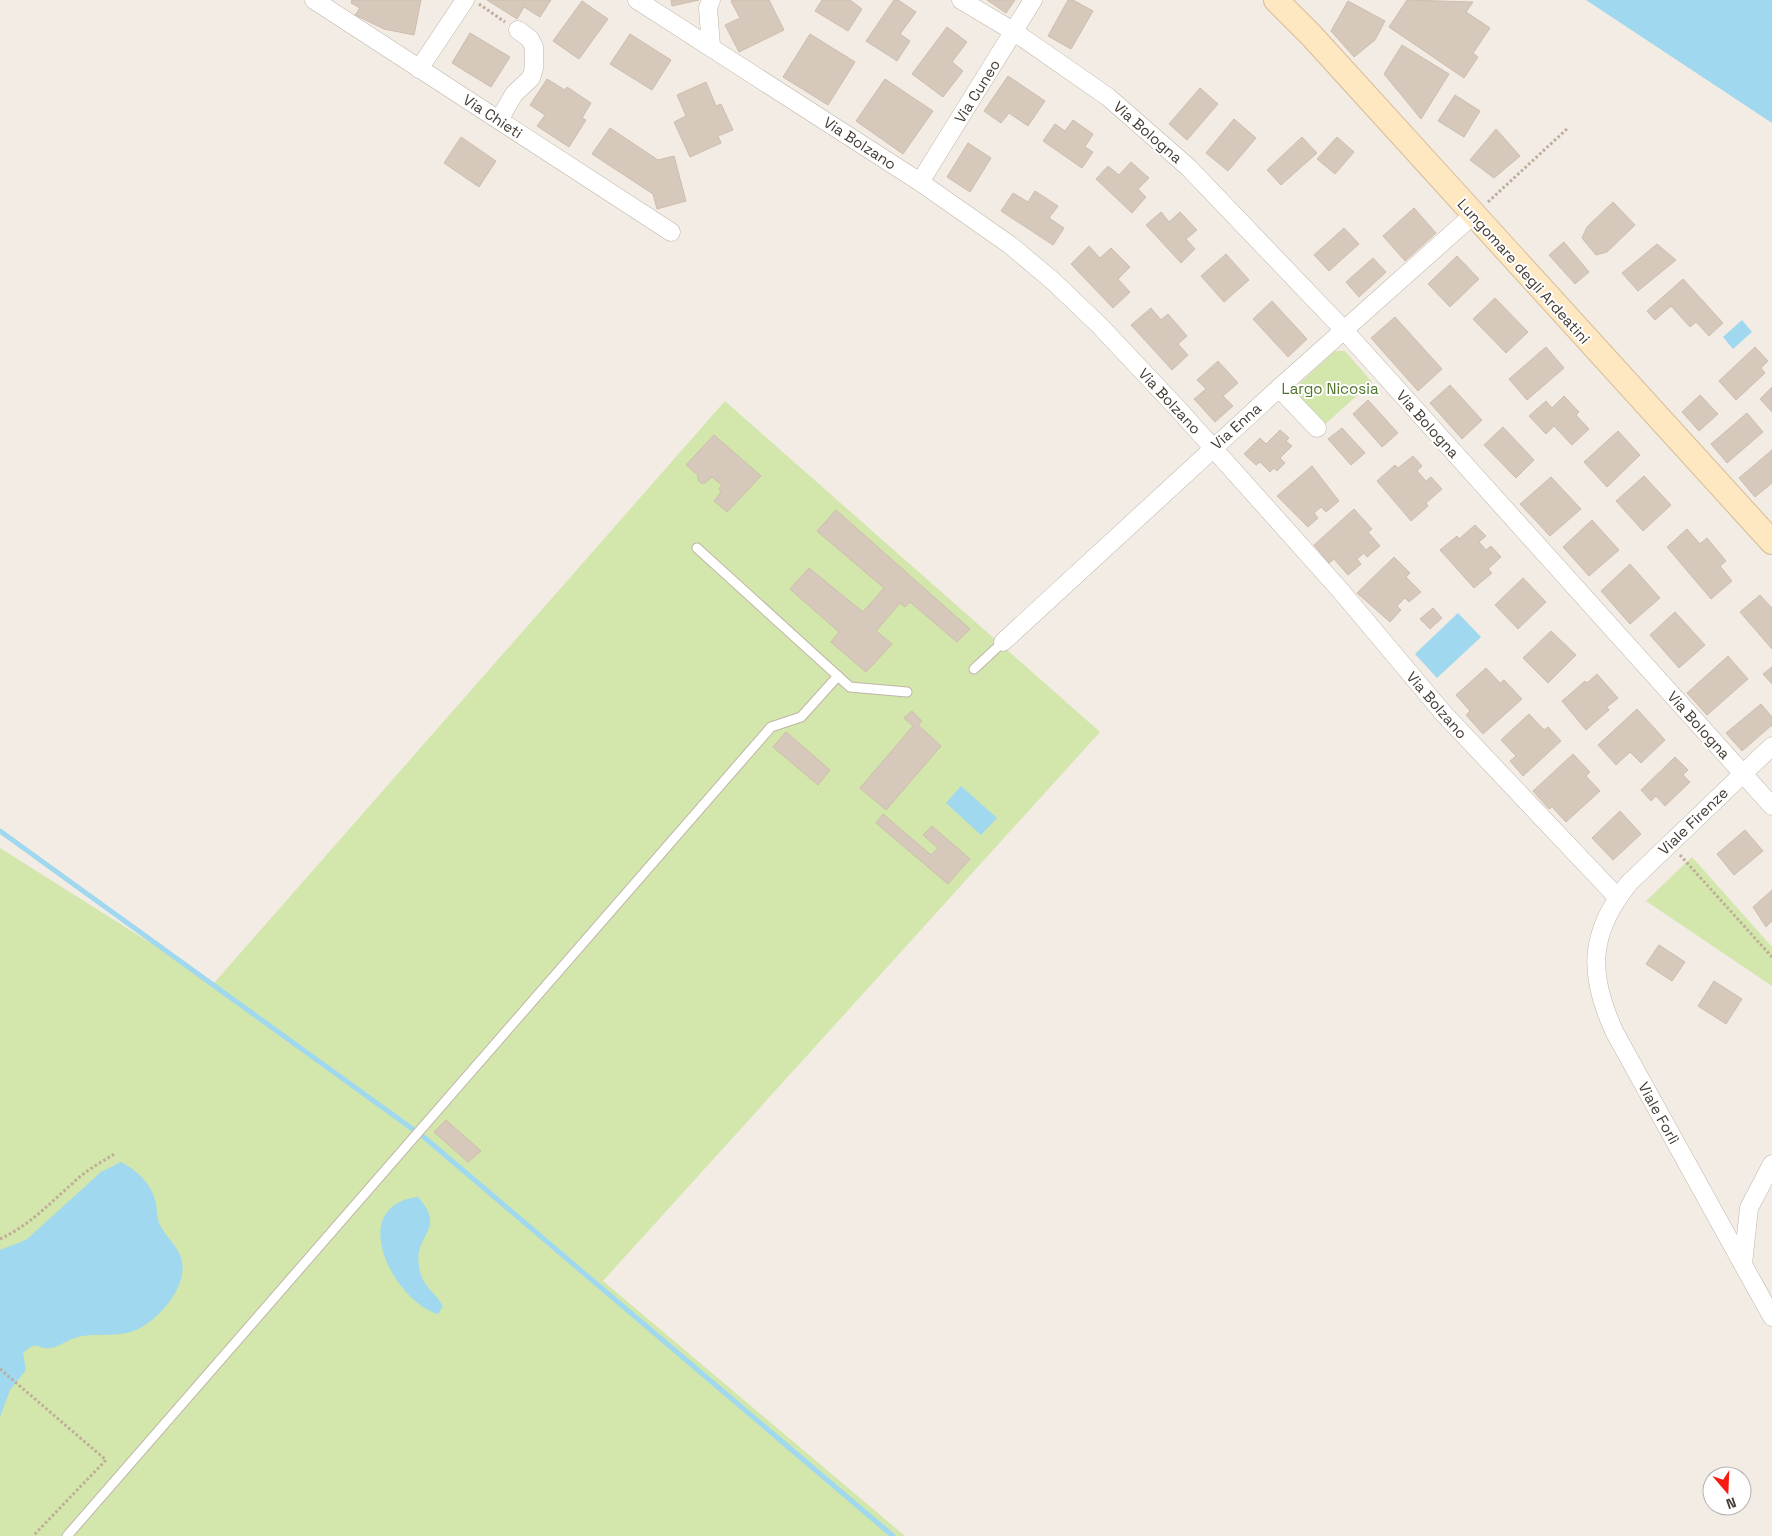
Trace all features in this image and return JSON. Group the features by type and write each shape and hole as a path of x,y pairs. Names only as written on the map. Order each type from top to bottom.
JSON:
{"main road":[{"name":"Lungomare degli Ardeatini","path":"1276,0 1311,35 1772,542"}],"street":[{"name":"Via Chieti","path":"314,0 337,6 419,69 672,232"},
{"name":"Via Bolzano","path":"637,0 920,182 1010,245 1053,281 1099,325 1213,448 1340,590 1449,720 1618,898"},
{"path":"711,0 708,8 711,46"},
{"name":"Via Bologna","path":"961,0 1013,31 1113,101 1164,143 1343,329 1772,806"},
{"name":"Via Cuneo","path":"920,182 1034,0"},
{"path":"419,69 470,1"},
{"path":"499,120 514,94 531,78 534,68 534,47 530,39 518,30"},
{"name":"Via Enna","path":"1003,642 1343,329 1473,215"},
{"path":"1279,388 1317,428"},
{"name":"Viale Firenze","path":"1618,898 1634,878 1772,746"},
{"name":"Viale Forlì","path":"1618,898 1603,930 1596,953 1595,965 1600,994 1621,1045 1772,1317"},
{"path":"1743,1264 1749,1208 1772,1164"}],"lane":[{"path":"696,548 850,687 907,692"},
{"path":"974,669 1003,642"},
{"path":"67,1536 771,727 801,717 838,676"}],"path":[{"path":"470,1 518,30"},
{"path":"1473,215 1568,128"},
{"path":"1670,843 1772,957"},
{"path":"0,1239 15,1232 39,1215 76,1180 116,1152"},
{"path":"0,1368 106,1460 33,1536"}],"green space":[{"name":"Largo Nicosia","path":"1335,351 1345,351 1372,382 1322,427 1290,392"},
{"path":"725,401 1100,732 603,1281 905,1536 0,1536 0,848 214,983"},
{"path":"1692,857 1772,947 1772,986 1646,901"}],"water":[{"path":"1586,0 1772,0 1772,123"},
{"path":"1742,320 1752,332 1733,349 1723,337"},
{"path":"1458,613 1481,637 1437,678 1415,654"},
{"path":"961,786 997,818 981,835 946,803"},
{"path":"121,1162 138,1174 151,1190 156,1204 159,1223 180,1255 182,1275 179,1286 159,1314 142,1327 128,1333 91,1335 79,1337 51,1348 35,1346 28,1349 23,1353 26,1370 10,1390 0,1417 0,1250 26,1240 101,1172"},
{"path":"418,1197 427,1209 430,1218 430,1226 420,1248 418,1258 420,1271 427,1286 443,1306 438,1314 421,1306 406,1292 393,1274 384,1254 380,1235 384,1217 396,1204"}],"building":[{"path":"352,0 421,0 414,35 384,29 355,15 360,8 351,3"},
{"path":"487,0 551,0 540,17 524,7 517,19"},
{"path":"671,0 699,0 672,6"},
{"path":"769,0 784,30 739,52 725,25 740,18 731,1"},
{"path":"822,0 850,0 862,9 848,31 815,11"},
{"path":"894,0 898,0 916,12 900,34 910,41 897,61 866,41"},
{"path":"987,0 1015,0 1006,13"},
{"path":"1068,0 1073,0 1093,11 1071,49 1048,36"},
{"path":"1407,0 1473,2 1466,12 1490,28 1473,53 1478,57 1464,78 1389,27"},
{"path":"582,1 608,19 579,59 553,41"},
{"path":"1348,1 1385,21 1375,40 1354,57 1331,31"},
{"path":"947,27 967,42 952,62 963,71 943,97 912,74"},
{"path":"470,33 510,57 491,87 452,63"},
{"path":"630,34 671,60 652,90 610,64"},
{"path":"810,34 855,62 828,105 783,77"},
{"path":"1402,45 1449,74 1421,119 1384,74"},
{"path":"1008,76 1045,101 1028,126 1009,113 1001,123 984,111"},
{"path":"547,79 565,90 567,87 591,103 582,118 586,120 569,147 537,126 545,115 530,105"},
{"path":"885,79 933,111 903,154 856,121"},
{"path":"706,82 716,106 721,104 733,130 718,136 721,143 690,157 674,122 686,116 677,95"},
{"path":"1200,88 1218,104 1187,140 1169,124"},
{"path":"1455,95 1480,111 1464,137 1438,121"},
{"path":"1234,119 1256,138 1228,171 1206,153"},
{"path":"1073,120 1093,134 1085,147 1093,152 1082,168 1043,141 1055,124 1065,131"},
{"path":"610,128 658,160 674,156 686,201 657,209 653,194 592,154"},
{"path":"1496,129 1520,156 1494,178 1470,160"},
{"path":"461,137 496,161 479,187 444,163"},
{"path":"1302,137 1317,153 1281,185 1267,170"},
{"path":"1337,137 1354,152 1335,174 1317,159"},
{"path":"968,143 991,158 970,192 947,177"},
{"path":"1131,162 1149,178 1138,189 1146,197 1132,213 1096,179 1108,166 1119,175"},
{"path":"1035,191 1058,206 1049,218 1064,228 1053,245 1001,211 1013,193 1028,202"},
{"path":"1613,202 1635,225 1607,252 1596,255 1582,238 1587,227"},
{"path":"1414,208 1436,233 1405,261 1383,236"},
{"path":"1161,212 1169,222 1180,212 1197,230 1186,239 1195,249 1181,263 1146,225"},
{"path":"1344,228 1359,244 1329,271 1314,255"},
{"path":"1564,242 1589,272 1575,284 1549,255"},
{"path":"1657,244 1676,260 1638,291 1622,273"},
{"path":"1089,246 1100,258 1111,248 1130,267 1118,279 1130,292 1113,308 1071,264"},
{"path":"1226,254 1249,280 1224,302 1201,276"},
{"path":"1457,256 1479,279 1450,307 1428,284"},
{"path":"1373,258 1386,272 1359,297 1346,282"},
{"path":"1683,279 1723,323 1709,336 1696,322 1690,327 1671,306 1655,320 1647,311"},
{"path":"1495,298 1528,332 1506,353 1473,319"},
{"path":"1272,301 1307,339 1288,357 1253,319"},
{"path":"1151,308 1161,320 1168,314 1187,336 1178,344 1188,355 1172,370 1131,325"},
{"path":"1395,317 1442,369 1418,391 1371,338"},
{"path":"1546,347 1564,368 1527,400 1509,379"},
{"path":"1755,347 1768,361 1761,368 1765,373 1736,400 1719,381"},
{"path":"1218,361 1238,383 1223,396 1233,406 1215,422 1194,399 1206,389 1197,380"},
{"path":"1450,385 1482,420 1462,439 1430,403"},
{"path":"1772,387 1772,412 1760,399"},
{"path":"1700,395 1718,414 1699,431 1682,412"},
{"path":"1564,396 1579,412 1576,415 1589,429 1572,445 1554,426 1546,434 1529,416 1546,401 1552,408"},
{"path":"1368,400 1398,433 1382,447 1353,414"},
{"path":"1747,413 1763,432 1727,463 1711,444"},
{"path":"1503,427 1534,460 1516,478 1484,445"},
{"path":"1342,428 1365,453 1351,465 1328,439"},
{"path":"1280,430 1289,438 1286,441 1292,446 1280,458 1285,463 1277,471 1274,468 1270,472 1260,462 1256,465 1244,454 1260,438 1266,444"},
{"path":"1618,431 1640,455 1607,487 1584,462"},
{"path":"714,435 761,476 727,512 714,501 721,492 719,489 722,485 712,477 705,483 701,483 698,480 698,475 686,465"},
{"path":"1772,450 1772,483 1755,497 1739,478"},
{"path":"1413,456 1422,466 1417,471 1426,481 1431,477 1442,489 1426,503 1428,506 1411,521 1377,481 1395,465 1398,468"},
{"path":"1312,466 1339,501 1326,512 1321,507 1314,513 1318,518 1308,527 1277,496"},
{"path":"1644,476 1671,505 1643,531 1616,501"},
{"path":"1551,477 1581,509 1550,536 1520,504"},
{"path":"1354,509 1372,529 1368,532 1380,546 1367,557 1364,553 1357,559 1361,564 1348,575 1334,559 1329,563 1314,545"},
{"path":"836,510 970,629 957,642 910,602 905,607 900,603 876,631 892,644 866,672 831,642 839,632 790,589 809,568 863,612 884,588 817,531"},
{"path":"1592,520 1619,550 1589,576 1563,547"},
{"path":"1475,525 1486,536 1479,542 1486,550 1491,546 1501,557 1488,569 1492,573 1474,588 1440,550 1457,536 1459,539"},
{"path":"1687,529 1700,544 1707,538 1726,561 1720,566 1732,581 1711,599 1667,547"},
{"path":"1394,557 1410,573 1406,577 1421,592 1409,602 1405,598 1397,606 1401,610 1390,622 1357,593"},
{"path":"1630,564 1660,598 1630,624 1601,591"},
{"path":"1523,578 1546,602 1518,629 1495,605"},
{"path":"1760,595 1772,608 1772,649 1740,612"},
{"path":"1433,608 1442,618 1430,629 1420,619"},
{"path":"1675,612 1705,645 1679,668 1650,635"},
{"path":"1551,631 1576,655 1548,683 1523,658"},
{"path":"1728,656 1748,679 1707,715 1687,693"},
{"path":"1772,667 1772,684 1763,674"},
{"path":"1486,668 1500,683 1504,680 1522,699 1483,734 1466,715 1470,711 1456,695"},
{"path":"1597,674 1618,698 1607,707 1609,710 1586,730 1562,701 1585,681 1587,683"},
{"path":"1761,704 1772,717 1772,725 1742,751 1726,733"},
{"path":"1637,709 1665,740 1641,763 1630,752 1616,765 1598,745"},
{"path":"912,711 922,721 918,725 941,746 886,810 860,788 913,726 904,718"},
{"path":"1529,714 1544,730 1548,727 1561,741 1523,776 1510,761 1516,756 1501,740"},
{"path":"786,732 830,770 818,785 773,747"},
{"path":"1573,754 1590,772 1586,776 1600,791 1566,822 1552,807 1549,809 1533,791"},
{"path":"1675,757 1688,770 1683,775 1690,782 1665,806 1656,796 1651,801 1641,790"},
{"path":"1620,811 1641,834 1613,860 1592,838"},
{"path":"883,814 931,855 938,848 923,835 932,826 970,859 948,884 876,823"},
{"path":"1745,830 1763,851 1734,875 1717,854"},
{"path":"1772,890 1772,921 1766,927 1753,907"},
{"path":"1659,945 1685,962 1672,981 1646,964"},
{"path":"1714,981 1742,999 1726,1024 1698,1006"},
{"path":"446,1120 481,1151 468,1162 434,1132"}],"waterway":[{"path":"0,831 425,1138 893,1536"}]}
